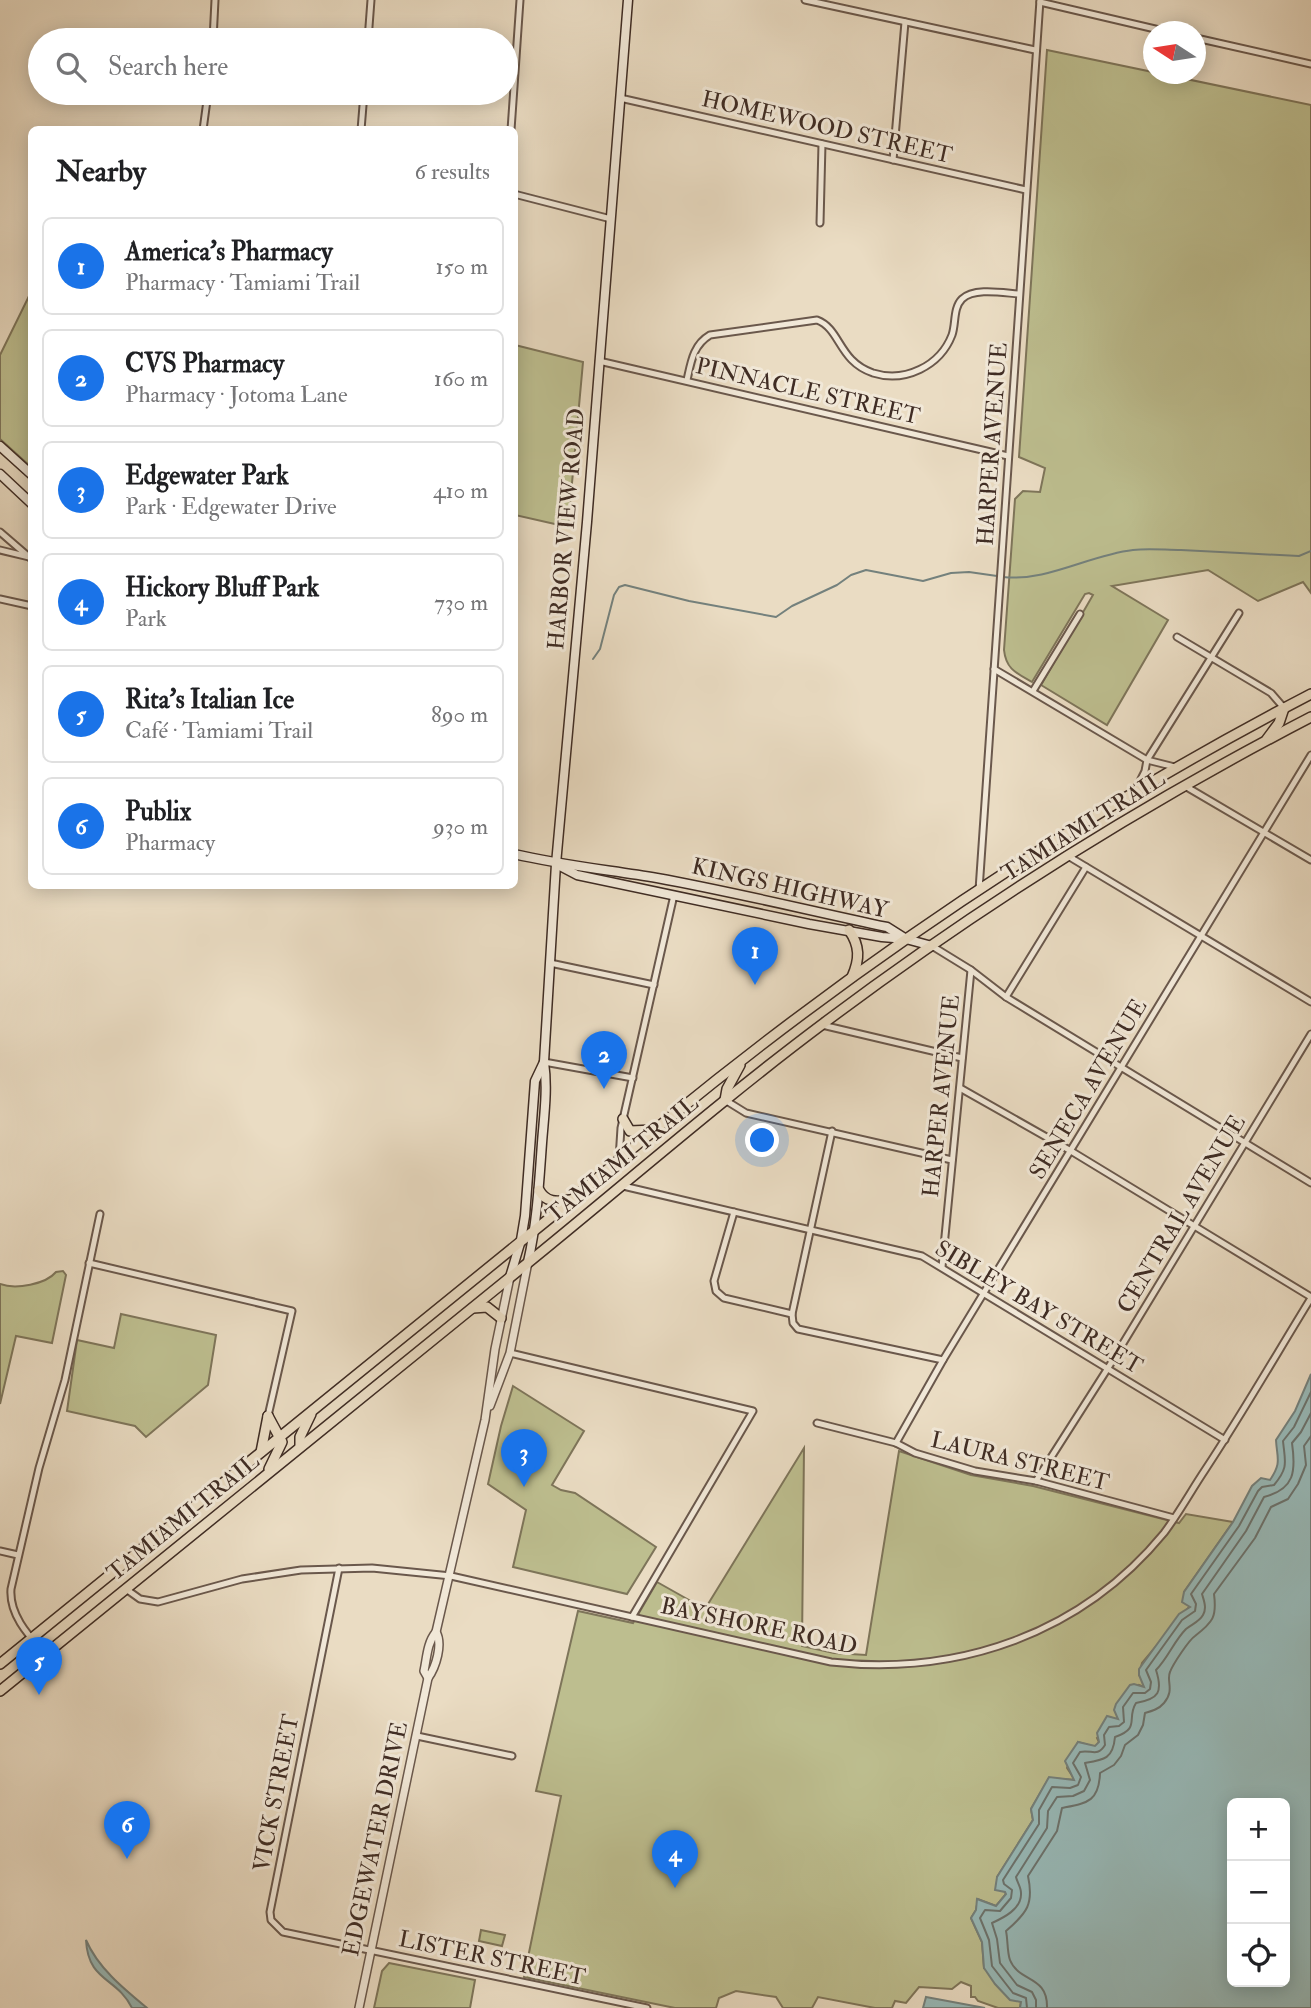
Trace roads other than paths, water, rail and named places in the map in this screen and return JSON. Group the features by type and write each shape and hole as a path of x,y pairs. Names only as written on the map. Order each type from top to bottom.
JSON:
{"main road":[{"name":"HARBOR VIEW ROAD","path":"528,1262 536,1228 547,1083 544,1062 556,864 576,651 628,0"},
{"path":"0,446 28,471"},
{"path":"0,474 28,500"},
{"name":"TAMIAMI TRAIL","path":"0,1664 655,1130 852,978 979,890 1135,792 1311,694"},
{"path":"1266,741 1279,723 1284,708"},
{"name":"TAMIAMI TRAIL","path":"0,1691 620,1185 821,1025 932,946 1068,856 1185,786 1311,717"},
{"name":"KINGS HIGHWAY","path":"518,855 556,864 578,875 782,918 906,939"},
{"name":"KINGS HIGHWAY","path":"556,864 579,864 654,878 887,927 906,939"},
{"path":"782,918 784,905"},
{"path":"849,930 858,944 859,954 852,978"},
{"path":"906,939 932,946"},
{"path":"725,1100 729,1082 743,1061"},
{"name":"HARBOR VIEW ROAD","path":"510,1277 521,1240 535,1081 544,1062"},
{"path":"623,1119 630,1131 655,1130"},
{"path":"539,1190 542,1197 549,1200 572,1200"},
{"path":"471,1308 487,1307 501,1318"},
{"path":"300,1446 303,1428 313,1410"},
{"path":"267,1474 282,1442 268,1416"},
{"path":"261,1452 268,1416"}],"street":[{"path":"214,28 215,0"},
{"path":"369,28 371,0"},
{"path":"518,29 520,0"},
{"path":"805,0 1035,50"},
{"path":"1040,1 1143,26"},
{"name":"HARPER AVENUE","path":"979,890 1040,1"},
{"path":"893,160 905,22"},
{"path":"1206,40 1311,64"},
{"name":"HOMEWOOD STREET","path":"620,98 1026,190"},
{"path":"204,126 206,105"},
{"path":"361,126 363,105"},
{"path":"511,126 513,105"},
{"path":"820,223 822,144"},
{"path":"518,195 611,219"},
{"path":"687,380 695,350 701,341 710,335 817,320 831,329 846,355 861,367 889,376 909,374 927,366 942,353 951,336 957,307 962,299 978,293 1019,294"},
{"name":"PINNACLE STREET","path":"599,361 1008,456"},
{"path":"0,532 28,556"},
{"path":"0,550 28,557"},
{"path":"0,599 28,605"},
{"path":"1135,792 1147,760 1239,613"},
{"path":"1033,691 1080,614"},
{"path":"1177,636 1271,693 1284,708"},
{"path":"995,668 1147,760 1178,767"},
{"name":"SENECA AVENUE","path":"897,1443 943,1360 1311,755"},
{"path":"1185,786 1311,860"},
{"path":"1068,856 1311,1002"},
{"path":"1006,998 1086,867"},
{"path":"619,1159 623,1119 674,895"},
{"path":"932,946 971,970 1006,998 1311,1183"},
{"path":"550,962 654,985"},
{"name":"HARPER AVENUE","path":"942,1267 971,970"},
{"path":"821,1025 962,1058"},
{"name":"CENTRAL AVENUE","path":"1036,1481 1108,1368 1311,1034"},
{"path":"544,1062 633,1078"},
{"path":"960,1088 1071,1151 1311,1297"},
{"path":"725,1100 746,1113 953,1160"},
{"path":"832,1131 792,1314 793,1323 799,1329 943,1360"},
{"name":"SIBLEY BAY STREET","path":"620,1185 922,1256 1225,1440"},
{"path":"734,1212 714,1281 716,1291 724,1298 792,1314"},
{"path":"45,1654 16,1616 10,1598 45,1444 60,1401 100,1214"},
{"name":"EDGEWATER DRIVE","path":"485,1420 510,1353 528,1262"},
{"path":"89,1263 292,1311 268,1416"},
{"name":"EDGEWATER DRIVE","path":"359,2008 428,1678 438,1654 440,1639 436,1632 485,1420 510,1277"},
{"name":"BAYSHORE ROAD","path":"126,1588 140,1599 158,1602 242,1579 293,1571 340,1568 402,1569 451,1576 831,1662 885,1666 954,1659 980,1653 1028,1636 1088,1603 1129,1570 1174,1518 1225,1440 1311,1297"},
{"path":"510,1353 753,1411 632,1617"},
{"name":"LAURA STREET","path":"817,1423 897,1443 915,1453 975,1471 1036,1481 1174,1518"},
{"path":"0,1551 18,1555"},
{"name":"VICK STREET","path":"340,1568 270,1912 274,1924 284,1932 371,1951"},
{"path":"417,1736 512,1756"},
{"name":"LISTER STREET","path":"371,1951 647,2008"}],"water":[{"path":"1311,1374 1311,2008 1020,2008 1021,2002 1010,2000 984,1968 982,1942 971,1918 976,1910 977,1899 996,1906 1006,1894 995,1890 997,1877 1033,1820 1031,1809 1049,1777 1074,1780 1065,1761 1078,1742 1095,1746 1099,1742 1097,1733 1107,1716 1118,1719 1114,1710 1116,1704 1130,1685 1144,1687 1139,1669 1179,1614 1190,1607 1182,1602 1184,1592 1233,1522 1252,1486 1261,1478 1270,1480 1274,1474 1278,1460 1276,1440 1295,1411"},
{"path":"86,1940 105,1969 147,2008 132,2008 119,1990 97,1972 88,1954"},
{"path":"926,1997 985,2008 923,2008"}],"waterway":[{"path":"1003,577 1036,576 1100,557 1139,549 1299,556 1311,551"},
{"path":"593,659 600,649 614,595 619,587 625,585 689,601 776,617 851,575 866,570 923,581 951,573 969,572 997,576"}],"place":[{"name":"America's Pharmacy","path":"755,985"},
{"name":"CVS Pharmacy","path":"604,1089"},
{"name":"Edgewater Park","path":"524,1487"},
{"name":"Rita's Italian Ice","path":"39,1695"},
{"name":"Publix","path":"127,1859"},
{"name":"Hickory Bluff Park","path":"675,1888"}]}
